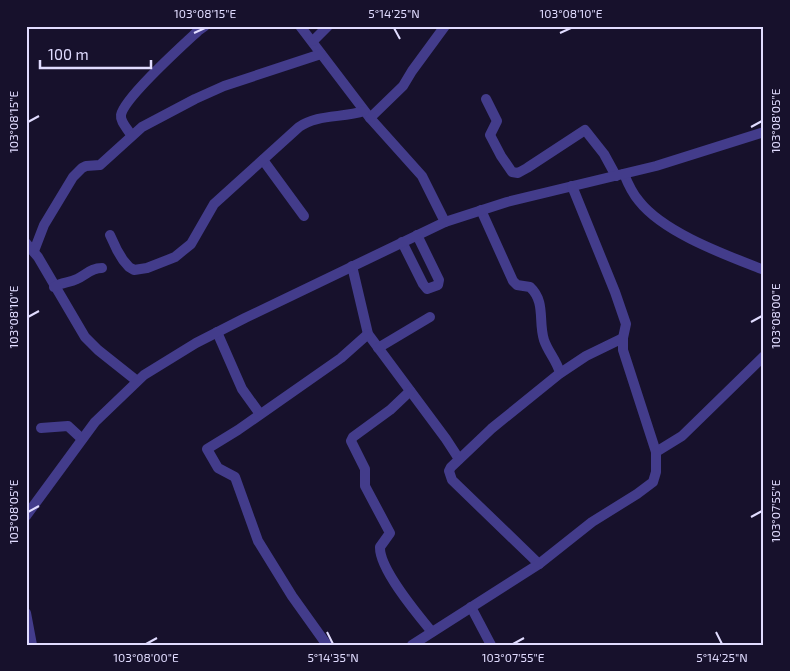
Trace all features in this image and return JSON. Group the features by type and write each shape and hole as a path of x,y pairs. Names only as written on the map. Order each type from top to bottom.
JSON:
{"street":[{"path":"300,26 367,114 422,176 446,222"},
{"path":"313,41 328,26"},
{"path":"110,235 123,260 134,270 156,265 175,257 191,244 214,204 306,123 312,120 367,114 403,86 445,26"},
{"path":"131,135 122,120 123,109 152,75 198,28"},
{"path":"137,381 84,337 30,247 78,171 86,166 100,165 106,162 131,135 149,123 224,86 321,54"},
{"path":"486,99 497,121 490,136 512,172 518,173 527,168 584,130 640,202 653,215 709,249 764,270"},
{"path":"26,516 82,438 104,412 137,381 173,357 217,332 446,222 481,210 664,164 764,132"},
{"path":"263,160 304,216"},
{"path":"412,645 539,564 592,522 648,487 655,478 656,452 623,350 626,324 572,186"},
{"path":"481,210 513,281 517,285 530,287 540,300 542,331 545,342 556,361 560,373"},
{"path":"402,242 423,284 430,289 438,285 439,280 417,235"},
{"path":"352,266 368,334 460,459"},
{"path":"54,286 61,282 74,280 94,268 102,268"},
{"path":"378,348 430,317"},
{"path":"217,332 242,389 260,414"},
{"path":"327,645 292,596 258,542 235,476 218,468 207,448 238,430 341,358 368,334"},
{"path":"539,564 452,480 449,476 449,471 490,429 560,373 586,356 623,338"},
{"path":"656,452 682,436 764,356"},
{"path":"410,391 390,410 353,437 351,441 365,469 365,486 390,533 380,547 380,555 402,593 432,632"},
{"path":"41,428 68,426 82,438"},
{"path":"471,607 491,645"},
{"path":"26,613 32,645"}]}
